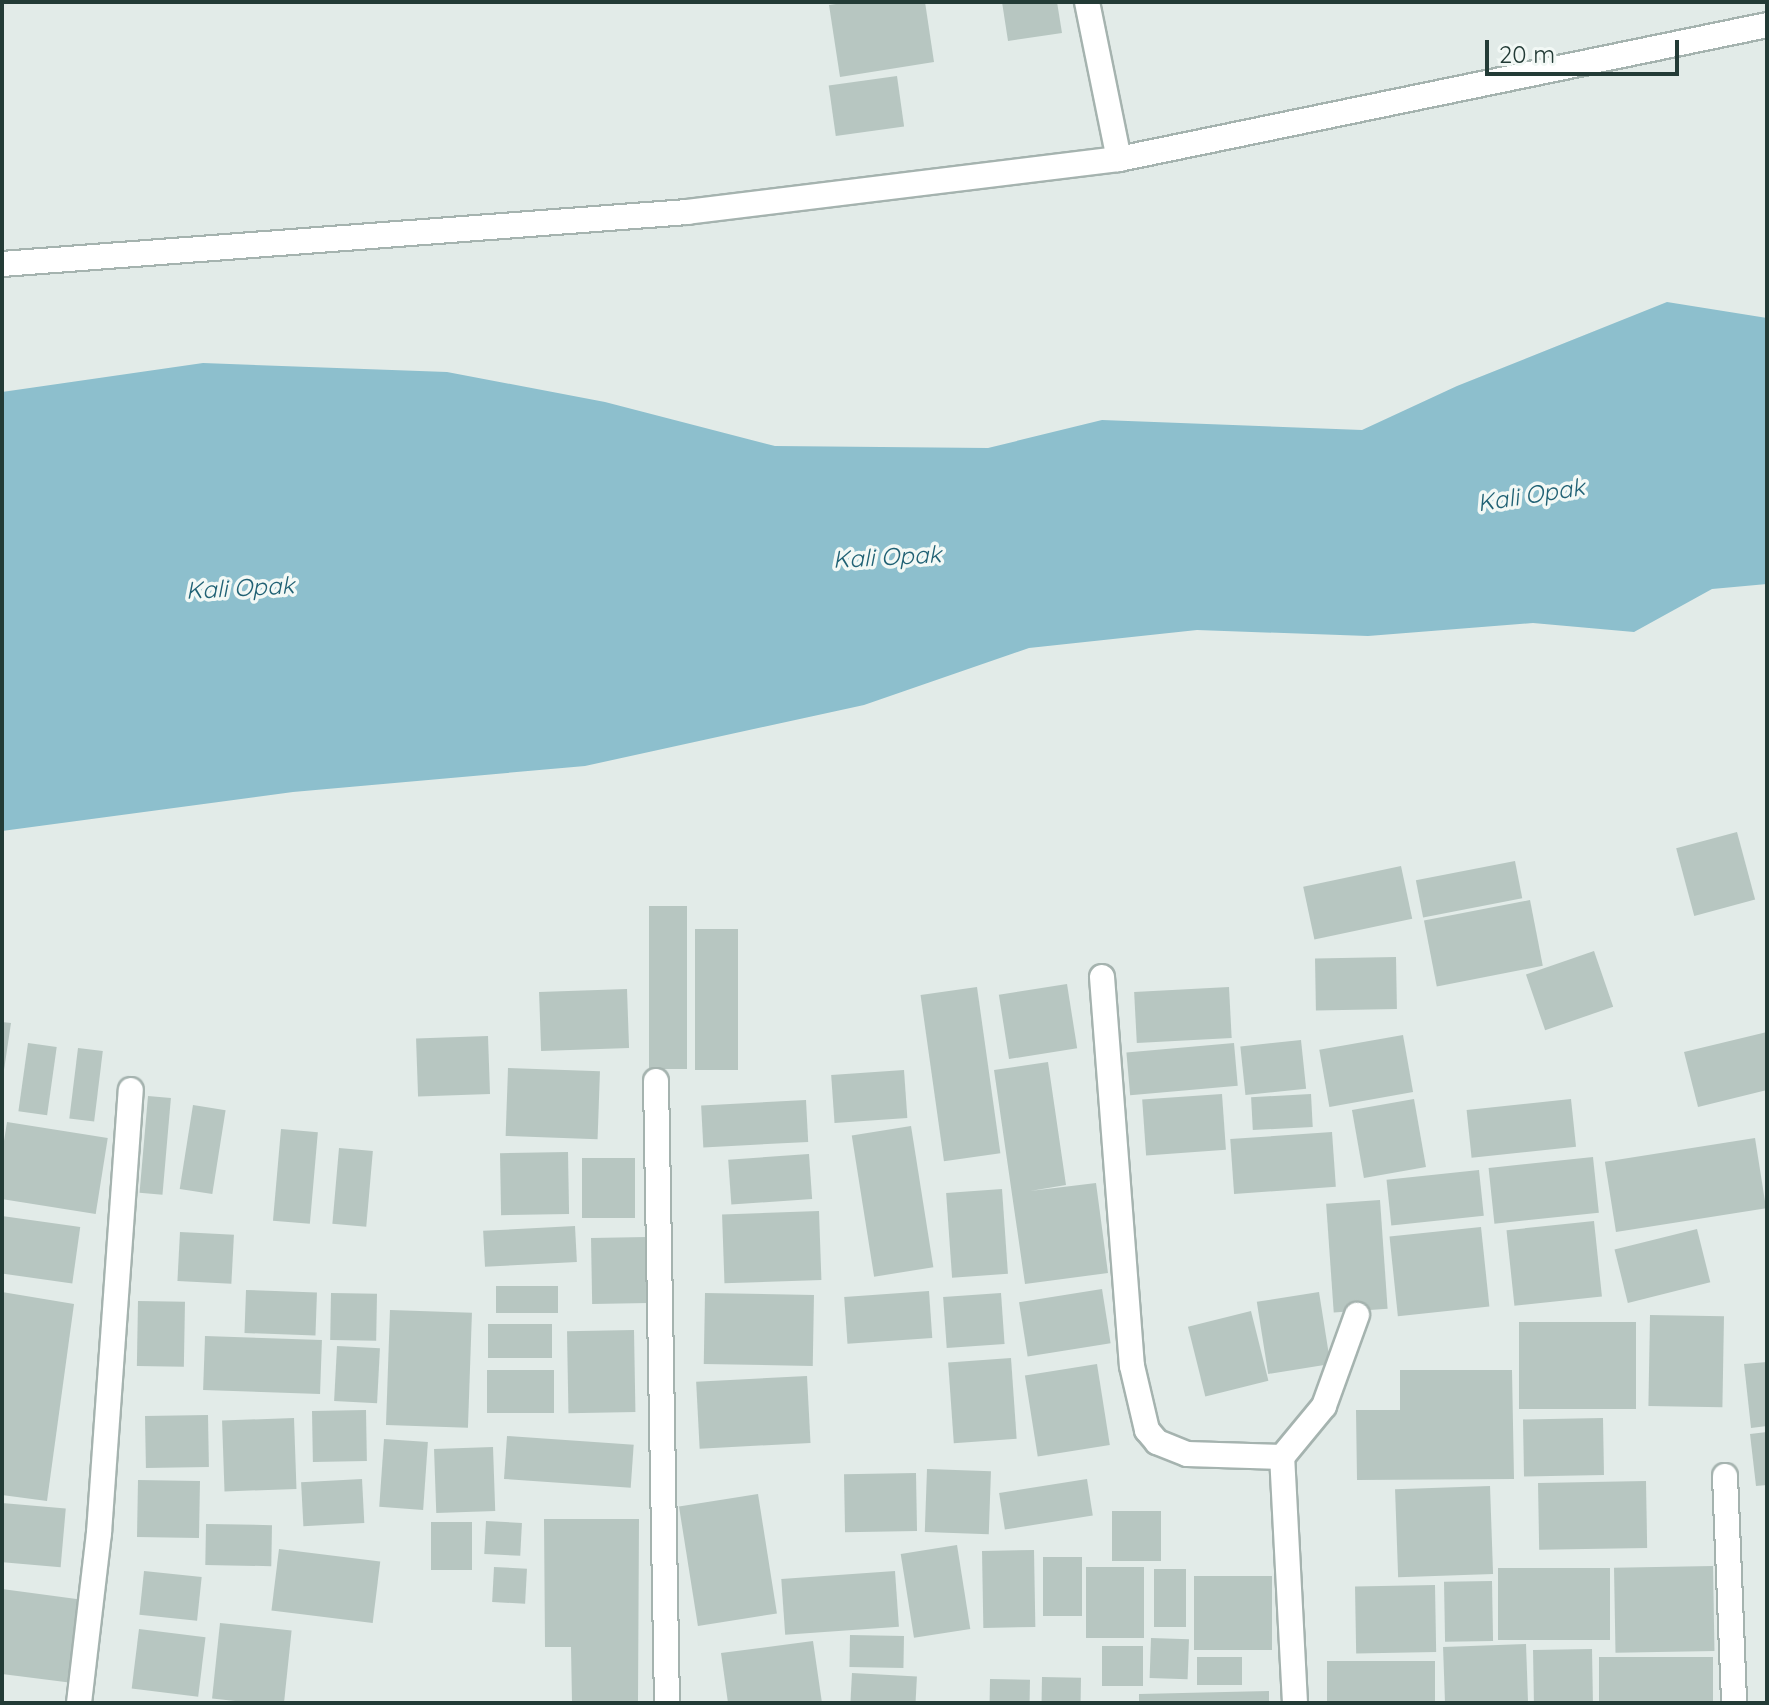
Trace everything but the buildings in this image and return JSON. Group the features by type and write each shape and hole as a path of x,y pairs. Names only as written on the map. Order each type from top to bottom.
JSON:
{"street":[{"path":"1087,2 1119,159"},
{"path":"2,264 687,212 1119,159 1767,25"},
{"path":"1102,977 1132,1366 1147,1430 1164,1446 1187,1454 1282,1457"},
{"path":"656,1081 667,1703"},
{"path":"79,1703 99,1533 131,1090"},
{"path":"1295,1703 1282,1457 1324,1406 1357,1315"},
{"path":"1725,1476 1734,1703"}],"water":[{"name":"Kali Opak","path":"1667,302 1767,318 1767,584 1712,589 1634,632 1533,623 1368,636 1197,630 1029,648 864,705 585,766 293,792 2,831 2,392 203,363 447,372 605,402 775,446 988,448 1102,420 1362,430 1457,386"}]}
